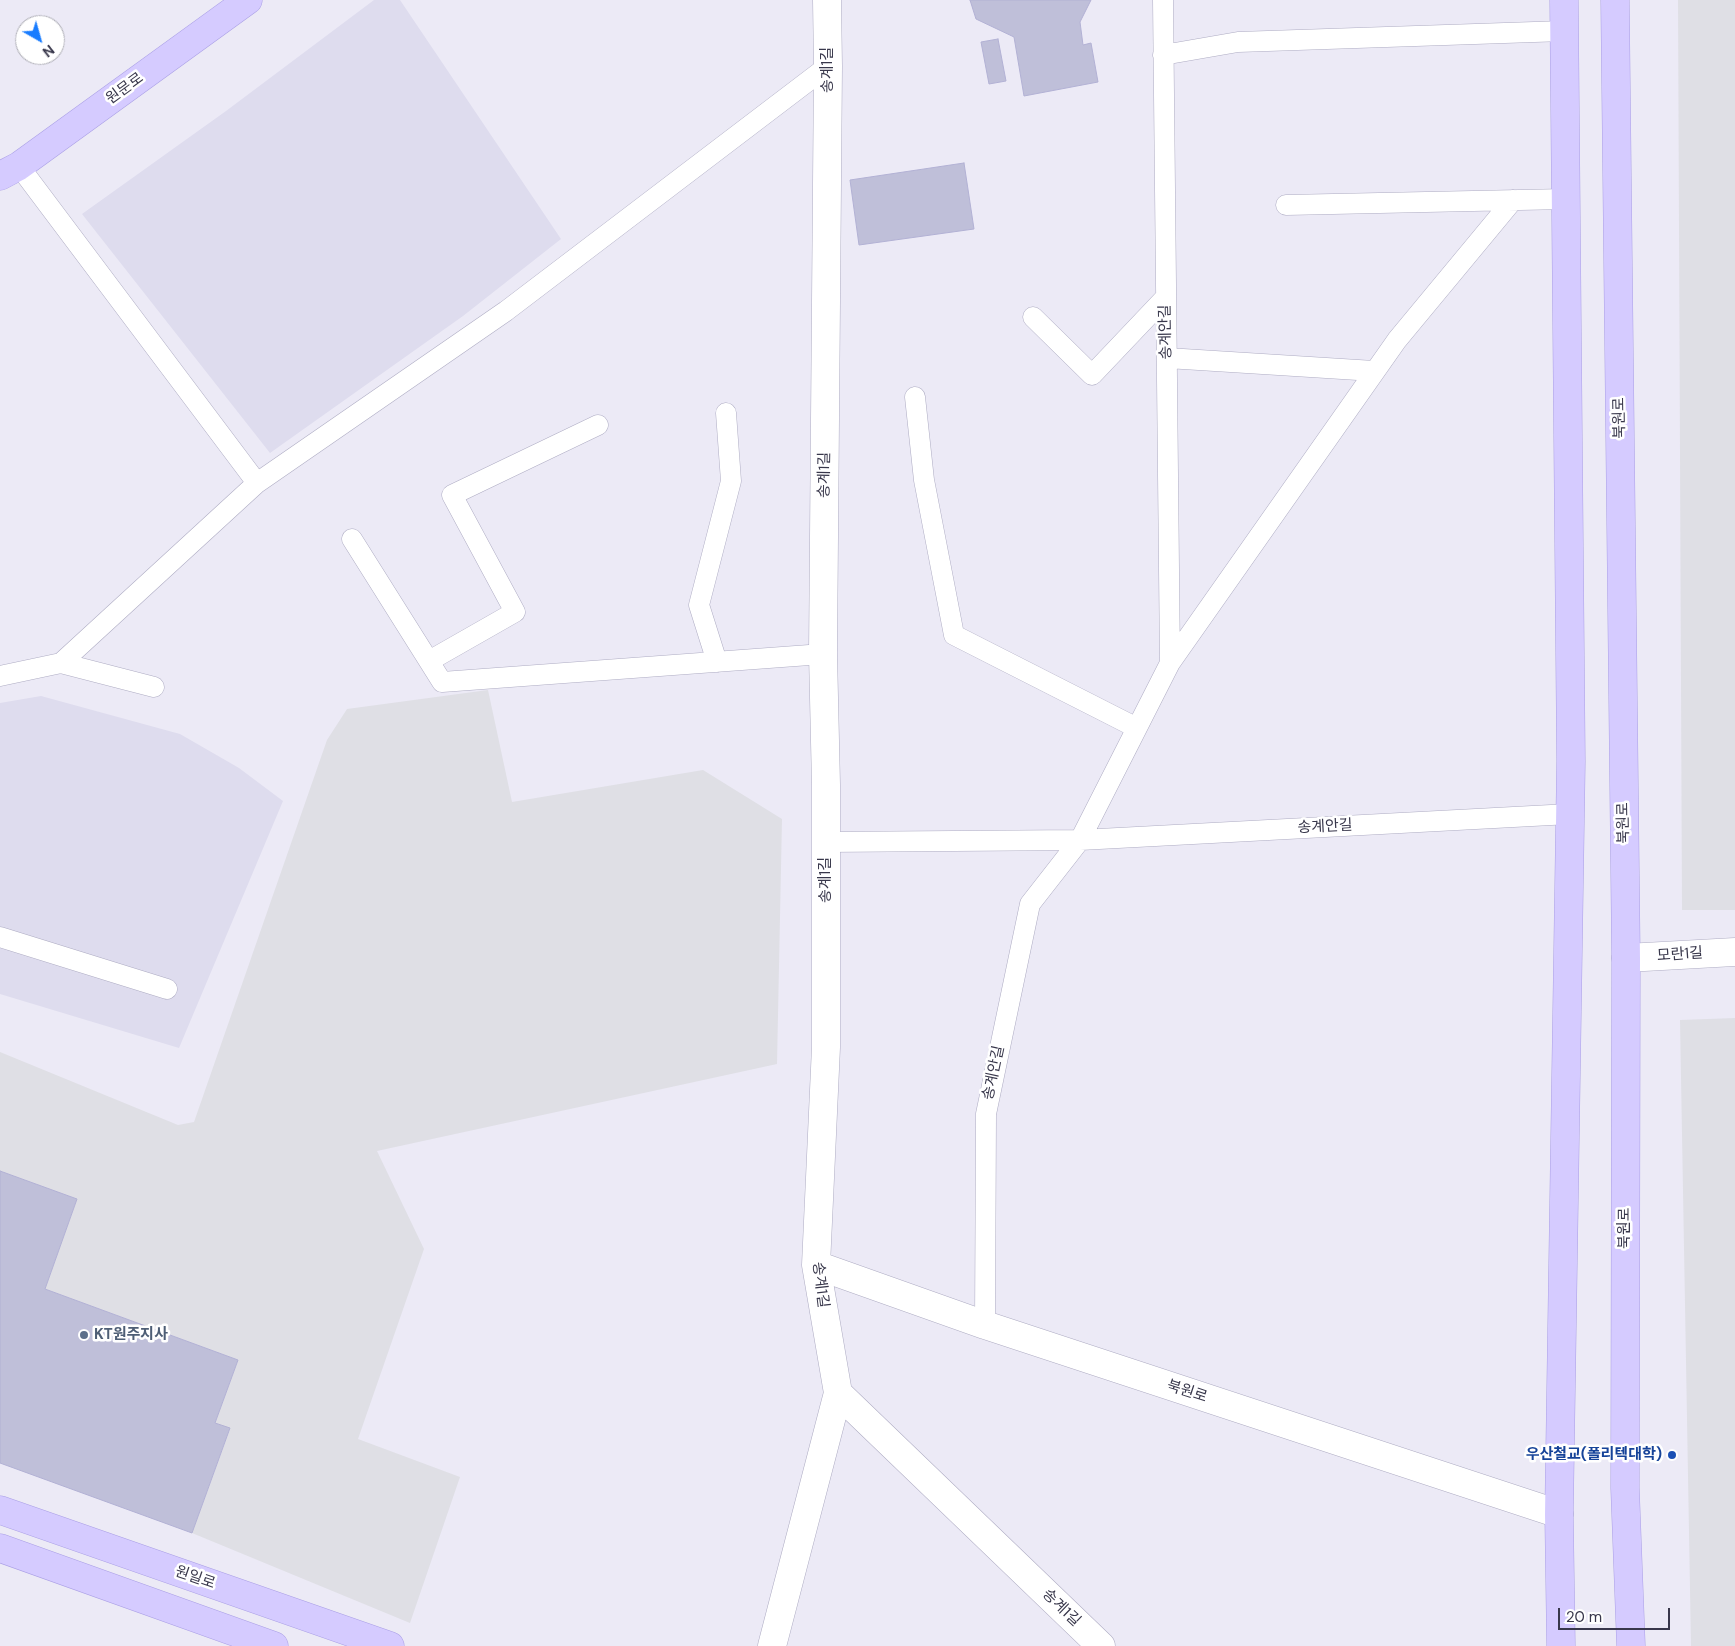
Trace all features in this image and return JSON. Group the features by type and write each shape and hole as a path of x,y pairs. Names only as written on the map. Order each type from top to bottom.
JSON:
{"street":[{"name":"원문로","path":"9,171 248,0"},
{"name":"송계1길","path":"826,0 828,66 823,654 826,842 826,1047 816,1265 838,1393 1101,1646"},
{"path":"1561,1646 1559,1514 1571,761 1564,0"},
{"name":"북원로","path":"1615,0 1626,958 1625,1488 1631,1646"},
{"name":"모란1길","path":"1626,958 1735,952"},
{"name":"북원로","path":"816,1265 985,1326 1559,1514"},
{"path":"772,1646 838,1393"},
{"name":"원일로","path":"0,1510 390,1646"},
{"path":"0,1548 274,1646"}],"lane":[{"name":"송계안길","path":"1163,0 1170,663"},
{"path":"1163,55 1238,42 1564,31"},
{"path":"61,663 257,483 506,312 828,66"},
{"path":"9,171 257,483"},
{"path":"1286,205 1566,199"},
{"name":"송계안길","path":"985,1326 986,1114 1030,904 1080,840 1170,663 1397,340 1513,200"},
{"path":"1033,317 1092,375 1166,297"},
{"path":"1167,358 1374,372"},
{"path":"915,397 924,480 954,635 1137,728"},
{"path":"717,662 698,605 731,481 726,412"},
{"path":"429,661 515,612 452,495 598,425"},
{"path":"352,539 442,682 823,654"},
{"path":"0,676 61,663 154,687"},
{"name":"송계안길","path":"826,842 1080,840 1570,814"},
{"path":"0,937 167,989"}],"shaded area":[{"path":"374,0 400,0 561,239 463,316 270,453 82,214 226,111"},
{"path":"1678,0 1735,0 1735,910 1682,910"},
{"path":"488,690 512,802 703,770 782,819 777,1064 377,1151 424,1249 358,1439 460,1477 410,1623 192,1533 230,1429 215,1423 238,1360 45,1289 77,1199 0,1171 0,1052 178,1125 194,1122 327,740 347,709"},
{"path":"41,696 180,734 239,768 283,801 179,1048 0,994 0,703"},
{"path":"1735,1018 1735,1646 1691,1646 1680,1020"}],"building":[{"path":"970,0 1091,0 1080,22 1083,45 1091,43 1098,82 1024,96 1014,37 976,19"},
{"path":"998,39 1006,81 989,84 981,42"},
{"path":"964,163 974,229 859,245 850,180"},
{"name":"KT원주지사","path":"0,1171 77,1199 45,1289 238,1360 215,1423 230,1428 192,1533 0,1463"}],"place":[{"name":"KT원주지사","path":"84,1335"},
{"name":"우산철교(폴리텍대학)","path":"1672,1455"}]}
